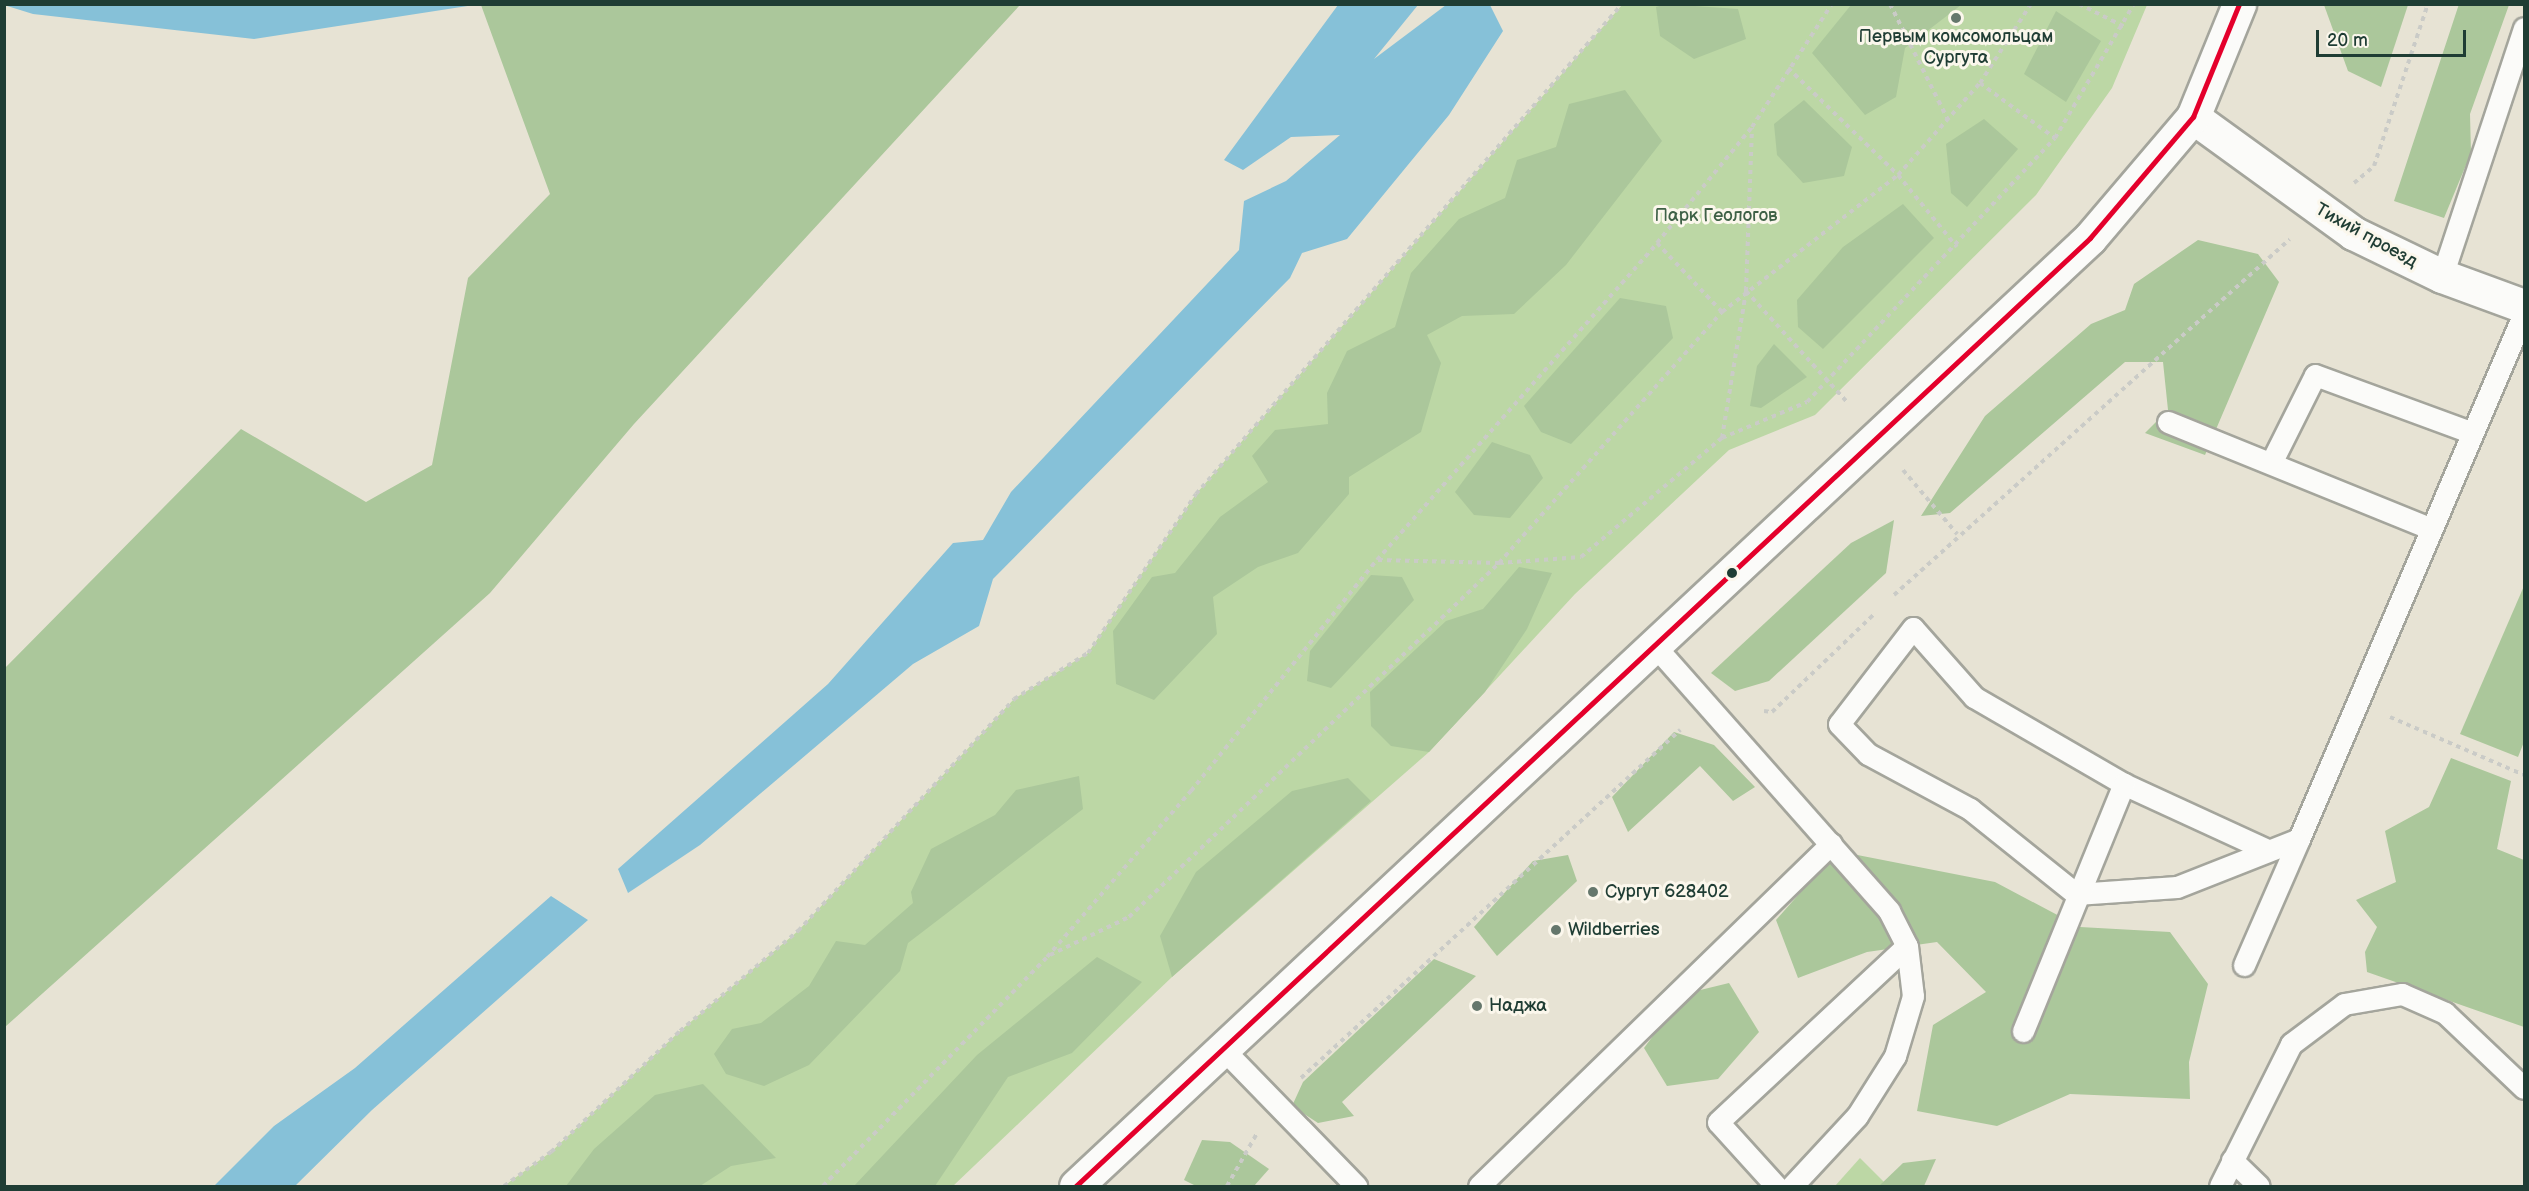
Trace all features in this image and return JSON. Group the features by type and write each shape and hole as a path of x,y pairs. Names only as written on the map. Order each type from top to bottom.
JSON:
{"main road":[{"path":"1076,1186 1221,1047 2090,238 2193,117 2239,4"},
{"name":"Тихий проезд","path":"2193,117 2319,212 2442,276 2524,306"}],"lane":[{"path":"2442,276 2524,28"},
{"path":"2244,965 2359,705 2429,528 2524,313"},
{"path":"2271,463 2314,375 2470,432"},
{"path":"2168,422 2429,528"},
{"path":"2265,849 2124,784 1974,697 1913,628 1839,723 1868,754 1970,809 2076,894 2177,886 2219,873 2265,849 2299,839"},
{"path":"1654,645 1889,911 1907,946 1913,996 1895,1056 1857,1116 1792,1186"},
{"path":"2023,1031 2076,894 2124,784"},
{"path":"1479,1186 1831,844"},
{"path":"1776,1186 1718,1122 1907,946"},
{"path":"2220,1186 2291,1044 2344,1004 2402,994 2434,1008 2524,1088"},
{"path":"1221,1047 1273,1104 1356,1186"},
{"path":"2232,1160 2259,1186"}],"path":[{"path":"504,1186 551,1152 680,1031 798,931 1014,699 1088,653 1196,494 1622,4"},
{"path":"823,1186 1047,957 1191,791 1377,560 1657,243 1752,127 1788,68 1832,4"},
{"path":"1890,4 1948,120"},
{"path":"1047,957 1129,917 1499,562 1722,312 1746,291 1898,175 1980,83 2031,4"},
{"path":"2079,4 2125,27"},
{"path":"1377,560 1499,562 1581,557 1722,438 1807,402 1957,247 2055,138 2125,27 2134,4"},
{"path":"1890,598 2319,212 2374,166 2428,4"},
{"path":"1788,68 1898,175 1957,247"},
{"path":"1980,83 2055,138"},
{"path":"1722,438 1746,291 1752,127"},
{"path":"1657,243 1722,312"},
{"path":"1746,291 1830,380"},
{"path":"1227,1186 1273,1104 1707,704 1772,712 1881,607"},
{"path":"2359,705 2524,775"}],"green space":[{"path":"1666,4 1738,9 1746,39 1694,59 1660,36 1656,7"},
{"path":"2459,4 2509,5 2470,114 2471,153 2444,218 2394,201"},
{"path":"481,5 1020,5 634,424 490,593 5,1027 5,668 241,429 366,502 432,465 468,278 550,194"},
{"name":"Парк Геологов","path":"1622,5 2147,5 2112,88 2036,195 1815,415 1729,450 1575,594 1429,752 1172,977 953,1186 504,1186 551,1152 680,1031 798,931 1014,699 1088,653 1196,494"},
{"path":"1851,5 1961,5 1905,48 1896,97 1865,115 1812,53"},
{"path":"2324,5 2408,5 2381,87 2348,71"},
{"path":"2056,11 2101,41 2066,102 2024,74"},
{"path":"1625,90 1662,141 1566,265 1514,314 1462,316 1427,335 1441,363 1421,432 1349,477 1349,494 1298,553 1258,567 1213,597 1217,634 1154,700 1116,684 1113,631 1152,577 1175,573 1220,517 1268,482 1252,456 1275,430 1328,424 1327,393 1347,351 1395,327 1411,273 1459,219 1505,198 1517,160 1556,147 1569,104"},
{"path":"1804,100 1852,147 1844,176 1803,183 1777,155 1774,124"},
{"path":"1984,119 2018,149 1967,207 1951,193 1946,144"},
{"path":"1903,204 1934,238 1823,349 1798,327 1797,300 1843,247"},
{"path":"2198,240 2258,254 2279,282 2205,455 2145,433 2168,410 2163,362 2125,362 1950,513 1921,516 1985,416 2091,324 2125,310 2134,284"},
{"path":"1620,298 1666,306 1673,338 1571,444 1541,432 1524,406"},
{"path":"1774,344 1807,377 1761,408 1750,406 1757,366"},
{"path":"1492,442 1530,455 1543,478 1510,518 1474,515 1455,492"},
{"path":"1894,520 1886,573 1769,681 1735,691 1711,673 1851,543"},
{"path":"1519,567 1552,573 1527,629 1485,692 1429,752 1391,746 1371,726 1370,692 1446,621 1483,609"},
{"path":"1371,575 1402,577 1414,600 1331,688 1307,681 1310,651"},
{"path":"2524,586 2524,742 2518,757 2460,734"},
{"path":"1674,732 1714,745 1755,787 1733,801 1700,766 1628,832 1612,797"},
{"path":"2451,758 2511,781 2497,849 2524,860 2524,1027 2367,972 2365,952 2377,927 2356,900 2396,882 2385,831 2429,807"},
{"path":"1079,776 1083,809 908,943 900,971 809,1065 764,1086 726,1074 714,1054 732,1029 761,1023 809,986 836,941 865,945 913,903 911,892 931,849 995,815 1016,790"},
{"path":"1348,778 1371,801 1172,977 1160,936 1196,872 1292,791"},
{"path":"1837,851 1995,882 2080,927 2170,932 2208,984 2189,1062 2190,1099 2070,1094 1997,1126 1917,1111 1933,1025 1986,992 1937,942 1867,952 1798,978 1776,920"},
{"path":"1568,855 1577,881 1497,956 1474,927 1533,861"},
{"path":"1097,957 1142,982 1072,1053 1008,1077 935,1186 854,1186 977,1055"},
{"path":"1434,959 1476,976 1342,1102 1354,1116 1318,1123 1292,1106 1303,1082"},
{"path":"1729,983 1759,1032 1718,1079 1667,1086 1644,1048 1684,994"},
{"path":"703,1084 776,1158 731,1166 700,1186 566,1186 594,1149 655,1095"},
{"path":"1202,1140 1230,1142 1269,1169 1254,1186 1196,1186 1184,1180"},
{"path":"1860,1158 1888,1186 1835,1186"},
{"path":"1936,1159 1924,1186 1879,1186 1903,1163"}],"water":[{"path":"4,5 474,5 254,39 33,14"},
{"path":"1338,5 1418,5 1374,59 1446,5 1490,5 1503,31 1449,115 1347,239 1302,253 1290,278 993,579 979,626 913,664 700,845 628,893 618,869 828,684 953,543 983,540 1011,492 1239,250 1244,201 1286,181 1340,135 1291,137 1243,170 1224,160"},
{"path":"551,896 588,920 372,1110 295,1186 214,1186 274,1126 355,1068"}],"transit line":[{"path":"1076,1186 2090,238 2193,117 2239,4"}],"place":[{"name":"Первым комсомольцам Сургута","path":"1956,18"},
{"name":"Сургут 628402","path":"1593,892"},
{"name":"Wildberries","path":"1556,930"},
{"name":"Наджа","path":"1477,1006"}]}
